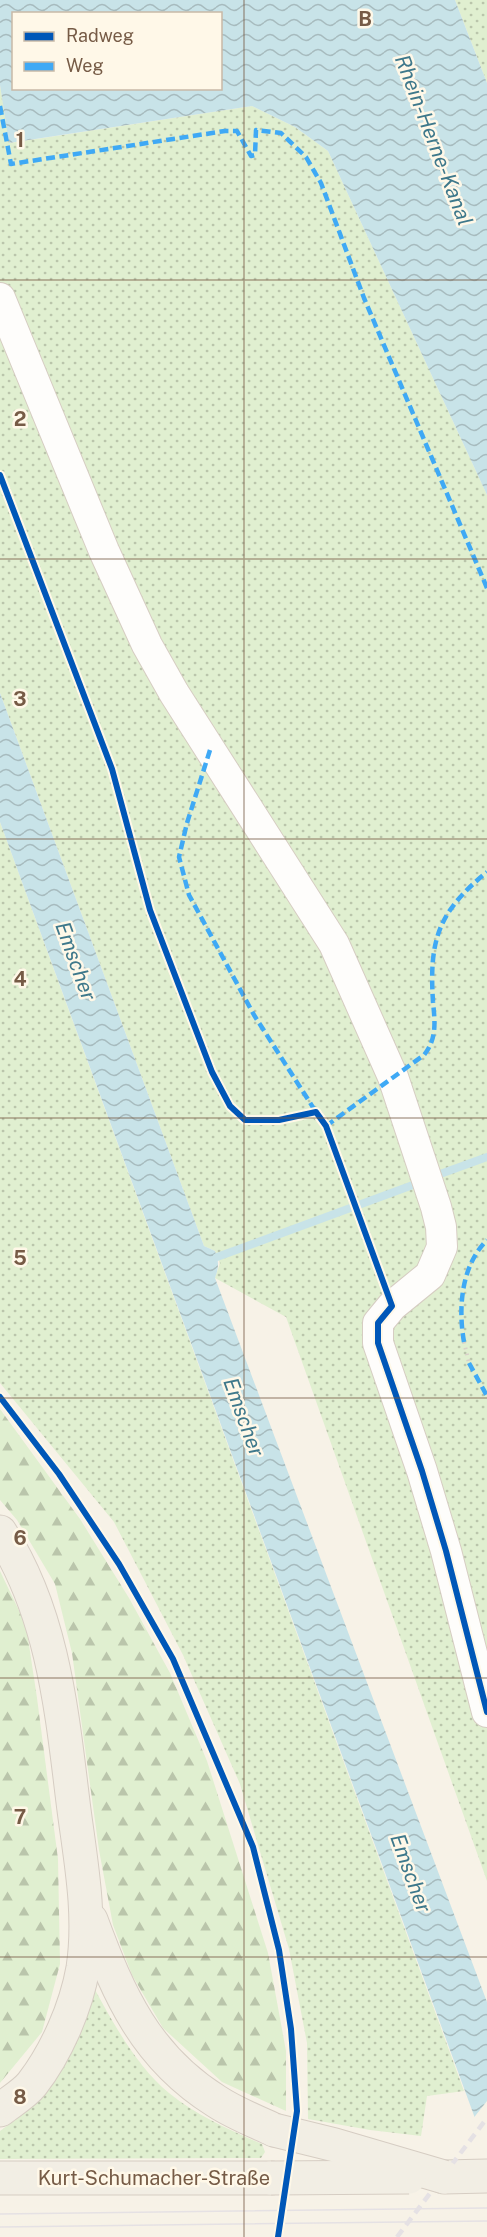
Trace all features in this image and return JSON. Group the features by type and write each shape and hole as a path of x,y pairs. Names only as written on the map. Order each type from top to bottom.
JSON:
{"main road":[{"path":"0,1532 20,1564 49,1644 59,1695 87,1910 82,1970 63,2036 31,2085 0,2110"},
{"path":"87,1910 108,1965 134,2017 152,2046 177,2073 217,2102 274,2130 444,2176"},
{"name":"Kurt-Schumacher-Straße","path":"0,2178 487,2176"}],"lane":[{"path":"0,298 100,540 147,645 186,712 334,944 393,1077 436,1207 441,1227 442,1247 430,1275 392,1306 378,1323 378,1343 422,1471 460,1602 487,1712"}],"path":[{"path":"464,1342 469,1363"}],"green space":[{"path":"455,0 487,0 487,83"},
{"path":"0,85 10,143 252,106 295,127 328,151 487,495 487,1881 286,1317 215,1278 220,1263 215,1251 204,1246 0,693"},
{"path":"0,822 464,2091 427,2096 421,2136 308,2119 307,2043 289,1949 240,1784 183,1655 114,1522 0,1383"},
{"path":"0,1409 80,1519 129,1598 170,1673 207,1761 268,1953 286,2051 286,2111 222,2082 163,2028 132,1975 113,1925 99,1850 72,1653 55,1584 17,1520 0,1500"},
{"path":"0,1571 26,1625 58,1859 60,1964 42,2032 0,2083"},
{"path":"94,1988 127,2044 158,2083 202,2116 262,2144 265,2152 261,2158 0,2159 0,2131 29,2109 54,2079 71,2051"}],"water":[{"name":"Rhein-Herne-Kanal","path":"0,0 455,0 487,83 487,495 328,151 295,127 252,106 9,143 0,85"},
{"name":"Emscher","path":"0,693 204,1246 215,1251 218,1264 215,1278 487,2002 487,2151 0,822"}],"pier":[{"path":"487,2101 487,2154 484,2152 472,2120"}],"waterway":[{"path":"432,1177 487,1157"},
{"path":"217,1257 421,1182"}],"tram line":[{"path":"0,2214 487,2208"},
{"path":"0,2227 487,2221"}],"railway":[{"path":"397,2237 487,2118"}],"marked path":[{"path":"0,106 11,164 225,131 237,131 251,156 255,155 256,130 281,133 306,157 321,183 364,298 487,588"},
{"path":"210,750 179,857 189,895 254,1015 316,1112"},
{"path":"326,1126 424,1055 428,1049 434,1030 432,980 435,944 447,914 457,900 487,872"},
{"path":"464,1342 461,1315 463,1288 472,1262 478,1250 487,1240"},
{"path":"469,1363 487,1396"}],"cycle path":[{"path":"0,475 112,769 150,910 212,1072 230,1106 245,1120 279,1120 316,1112 326,1126 392,1306 378,1323 378,1343 422,1471 446,1551 487,1712"},
{"path":"0,1397 59,1474 119,1564 173,1659 253,1847 279,1950 291,2029 297,2111 278,2237"}]}
